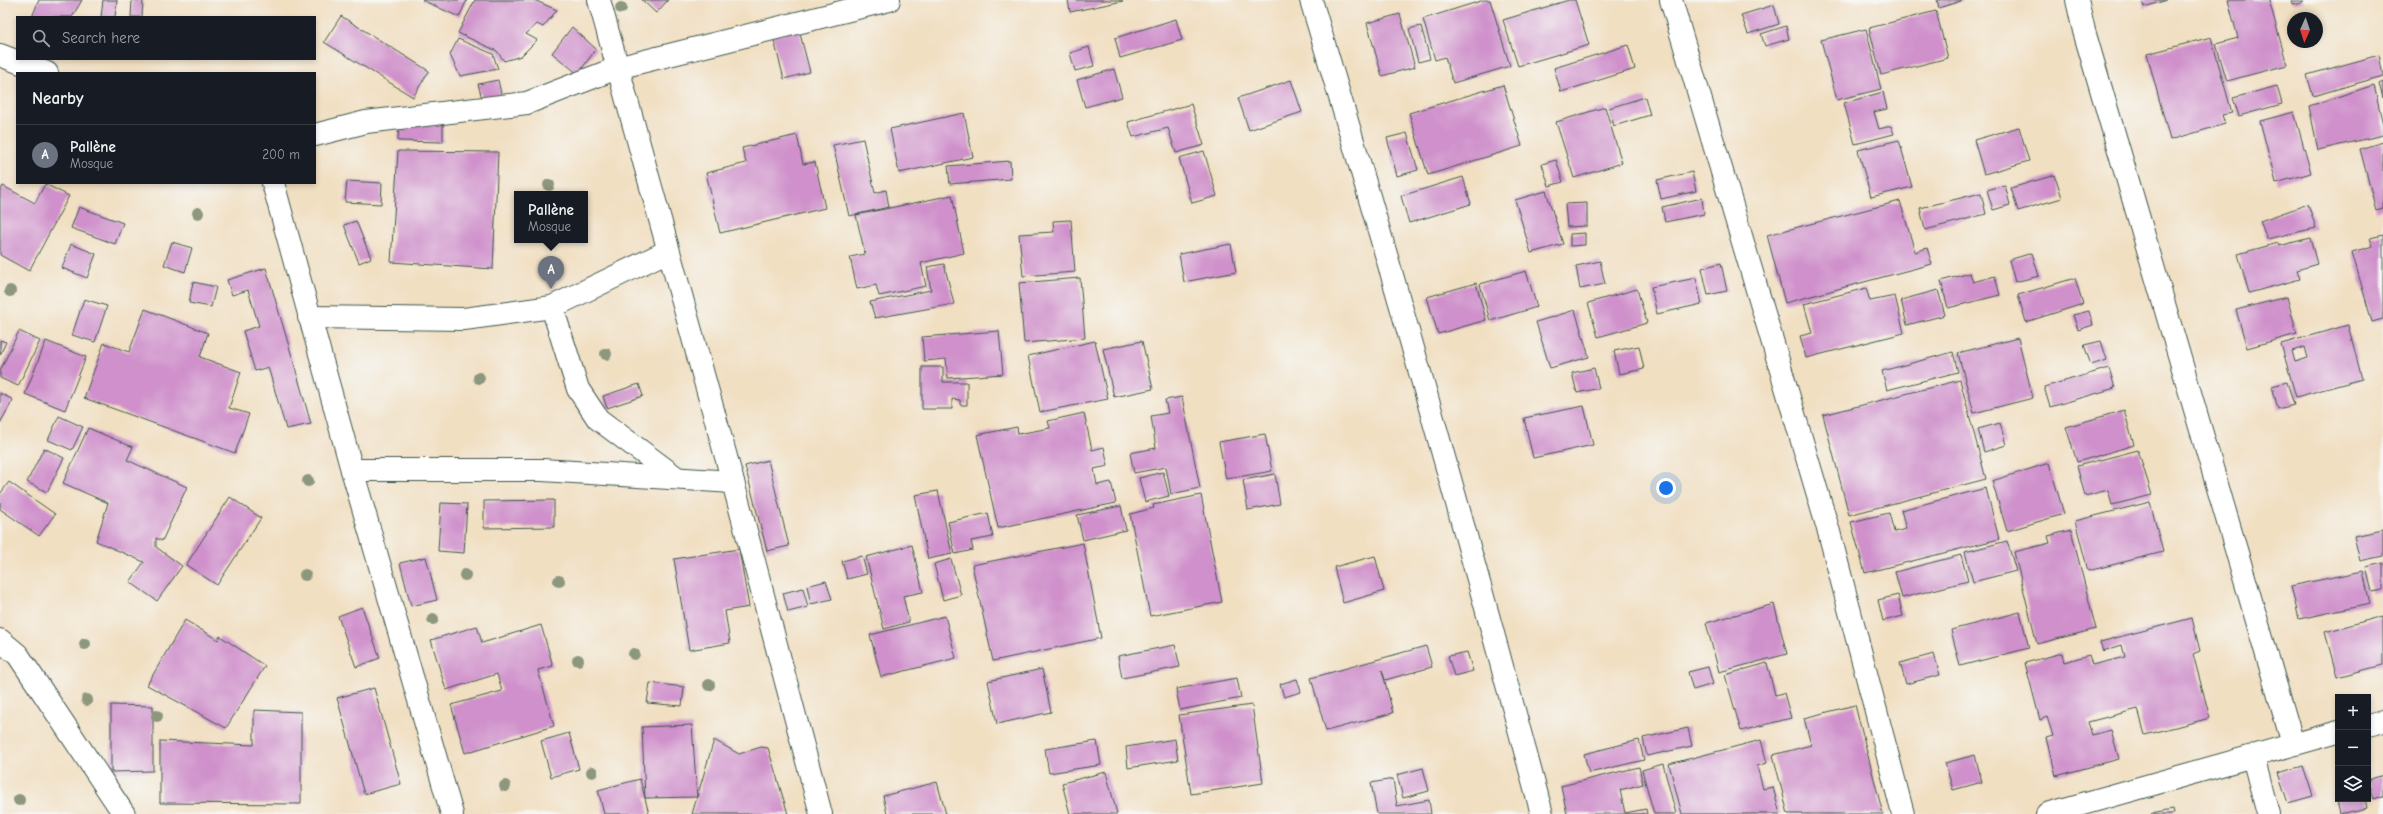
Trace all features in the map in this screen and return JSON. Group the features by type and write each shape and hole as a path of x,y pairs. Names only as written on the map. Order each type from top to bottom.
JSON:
{"street":[{"path":"599,0 733,482 821,814"},
{"path":"316,135 366,122 527,103 617,68 889,0"},
{"path":"1311,0 1380,231 1489,616 1542,814"},
{"path":"1670,0 1829,532 1903,814"},
{"path":"2077,0 2088,47 2293,744"},
{"path":"0,55 44,72"},
{"path":"273,184 352,470 452,814"},
{"path":"309,317 464,319 552,307 668,251"},
{"path":"552,307 578,389 598,419 677,478"},
{"path":"352,470 542,470 733,482"},
{"path":"0,640 18,655 124,814"},
{"path":"2371,724 2383,721"},
{"path":"2048,814 2335,733"},
{"path":"2253,757 2268,814"}],"building":[{"path":"39,0 82,0 73,16 32,16"},
{"path":"103,0 117,0 115,16 101,16"},
{"path":"132,0 143,1 142,16 131,16"},
{"path":"422,0 467,0 459,17"},
{"path":"475,0 534,0 557,10 543,27 537,24 526,34 537,40 521,56 504,61 497,51 458,33"},
{"path":"642,0 668,0 656,13"},
{"path":"1068,0 1122,0 1123,1 1070,12"},
{"path":"1484,0 1490,0 1510,66 1453,83 1445,57 1435,60 1423,19"},
{"path":"1569,0 1575,0 1589,45 1518,66 1503,20"},
{"path":"1937,0 1964,0 1939,8"},
{"path":"2142,0 2167,0 2144,7"},
{"path":"2228,0 2269,0 2287,65 2227,81 2216,44 2238,38"},
{"path":"2291,0 2304,0 2304,1 2292,4"},
{"path":"1774,5 1779,24 1748,34 1741,15"},
{"path":"1936,11 1948,58 1881,75 1869,28"},
{"path":"1400,14 1415,67 1382,76 1367,23"},
{"path":"341,16 429,71 413,97 324,42"},
{"path":"1176,19 1182,40 1120,58 1115,38"},
{"path":"798,26 810,72 784,79 772,33"},
{"path":"1421,26 1430,59 1418,62 1409,29"},
{"path":"1786,26 1789,39 1765,46 1761,34"},
{"path":"572,27 596,49 578,74 552,53"},
{"path":"1866,29 1881,89 1837,100 1821,40"},
{"path":"2211,37 2232,113 2222,115 2225,124 2170,140 2147,54"},
{"path":"458,39 493,54 498,69 460,76 450,55"},
{"path":"1628,45 1635,69 1561,92 1554,68"},
{"path":"1089,47 1094,66 1075,71 1070,53"},
{"path":"2379,55 2383,76 2313,96 2307,75"},
{"path":"1114,69 1122,97 1085,107 1077,80"},
{"path":"498,80 502,98 483,102 478,84"},
{"path":"1291,80 1302,112 1249,130 1238,98"},
{"path":"2383,82 2383,98 2379,84"},
{"path":"1503,85 1522,146 1428,175 1409,113"},
{"path":"2374,85 2383,125 2383,135 2318,150 2309,106"},
{"path":"2277,86 2282,104 2239,116 2233,98"},
{"path":"1883,92 1887,109 1874,112 1879,129 1891,126 1894,134 1855,144 1844,103"},
{"path":"1645,97 1650,115 1614,126 1609,108"},
{"path":"1191,104 1204,145 1176,153 1168,128 1133,137 1128,122"},
{"path":"1605,107 1622,163 1574,178 1556,122"},
{"path":"2294,112 2311,173 2276,183 2260,121"},
{"path":"964,113 973,157 899,173 890,129"},
{"path":"399,121 443,122 443,142 398,141"},
{"path":"2019,127 2029,161 1984,174 1974,140"},
{"path":"1407,133 1418,170 1397,176 1387,138"},
{"path":"797,135 803,164 815,162 825,208 720,233 706,173 746,163 742,148"},
{"path":"863,139 875,193 886,190 889,207 849,216 833,145"},
{"path":"1899,140 1912,187 1871,197 1858,150"},
{"path":"2383,142 2383,208 2376,210 2360,149"},
{"path":"398,151 498,152 493,269 391,262"},
{"path":"1204,151 1217,196 1192,203 1179,158"},
{"path":"1556,160 1563,182 1549,186 1542,164"},
{"path":"1010,161 1011,179 950,184 948,166"},
{"path":"1692,172 1696,191 1661,199 1657,180"},
{"path":"2055,175 2062,198 2018,211 2011,188"},
{"path":"1463,177 1471,204 1409,223 1401,196"},
{"path":"347,181 382,183 381,204 345,202"},
{"path":"45,184 69,196 29,271 0,255 0,191 3,186 35,203"},
{"path":"2005,185 2010,205 1993,210 1987,190"},
{"path":"1546,191 1563,244 1531,253 1515,200"},
{"path":"1981,193 1986,214 1925,230 1920,208"},
{"path":"952,195 964,253 921,263 926,286 879,296 876,285 857,289 850,257 865,254 856,215"},
{"path":"1702,198 1704,214 1665,222 1662,207"},
{"path":"1900,201 1915,252 1927,248 1932,264 1785,303 1767,235"},
{"path":"1587,203 1587,226 1567,227 1565,204"},
{"path":"2308,204 2316,228 2267,239 2260,221"},
{"path":"79,207 123,223 115,244 71,228"},
{"path":"1071,220 1075,272 1023,276 1019,234 1054,232 1053,221"},
{"path":"356,221 371,258 359,263 344,225"},
{"path":"1585,233 1585,245 1570,246 1570,234"},
{"path":"2383,235 2383,319 2372,322 2352,252 2373,246 2370,238"},
{"path":"2310,238 2317,264 2297,270 2300,279 2249,293 2238,254 2278,243 2279,246"},
{"path":"172,242 192,248 185,272 164,265"},
{"path":"71,244 96,254 87,278 62,268"},
{"path":"1231,244 1236,272 1184,282 1179,254"},
{"path":"2032,253 2039,276 2015,282 2009,260"},
{"path":"1600,261 1605,284 1580,289 1576,266"},
{"path":"1721,263 1727,291 1708,295 1702,268"},
{"path":"944,264 954,304 875,318 870,302 931,290 927,267"},
{"path":"266,268 311,424 286,429 268,367 255,371 243,331 259,326 248,290 232,295 227,280"},
{"path":"1526,271 1537,307 1490,321 1480,284"},
{"path":"1970,273 1973,282 1995,276 2000,295 1948,308 1941,281"},
{"path":"1080,278 1085,338 1024,343 1019,283"},
{"path":"1696,278 1702,304 1657,314 1651,287"},
{"path":"2075,278 2083,304 2026,322 2018,295"},
{"path":"193,282 216,287 211,307 189,303"},
{"path":"1476,283 1486,320 1438,334 1427,297"},
{"path":"1866,288 1870,301 1895,296 1904,333 1806,358 1800,336 1812,333 1804,304"},
{"path":"1637,289 1647,323 1598,337 1588,303"},
{"path":"1938,290 1945,315 1907,325 1901,300"},
{"path":"2287,297 2297,334 2247,348 2236,310"},
{"path":"84,299 107,306 95,342 72,335"},
{"path":"145,309 208,333 200,357 241,372 229,408 249,414 235,453 84,398 104,343 129,352"},
{"path":"1575,310 1589,357 1550,368 1536,322"},
{"path":"2089,311 2093,325 2078,330 2073,315"},
{"path":"2348,325 2362,379 2296,397 2281,344","holes":["2305,347 2308,358 2295,362 2292,351"]},
{"path":"19,331 40,341 18,386 0,378 0,371"},
{"path":"999,331 1003,374 948,378 946,359 924,361 922,337"},
{"path":"2018,338 2033,398 1974,413 1958,353"},
{"path":"0,340 6,342 0,355"},
{"path":"46,341 86,357 65,410 25,394"},
{"path":"1095,341 1108,399 1040,412 1028,356"},
{"path":"1142,341 1153,389 1114,397 1103,349"},
{"path":"2101,341 2107,360 2091,365 2084,345"},
{"path":"1639,346 1644,369 1619,374 1614,351"},
{"path":"1953,352 1958,372 1887,390 1882,371"},
{"path":"922,367 943,367 943,382 967,382 967,405 960,405 960,400 952,399 952,409 922,409"},
{"path":"1594,368 1599,388 1577,393 1572,373"},
{"path":"2109,368 2115,388 2050,407 2044,387"},
{"path":"1960,380 1986,479 1849,515 1823,415"},
{"path":"2287,382 2294,405 2278,409 2272,386"},
{"path":"639,384 643,396 607,408 603,396"},
{"path":"0,393 13,400 0,423"},
{"path":"1182,397 1200,488 1171,494 1166,467 1134,473 1130,453 1156,448 1151,416 1168,413 1165,400"},
{"path":"1584,406 1593,445 1533,458 1524,418"},
{"path":"2124,410 2134,445 2077,462 2066,427"},
{"path":"1084,413 1092,450 1104,447 1108,466 1094,469 1097,485 1111,482 1116,503 998,528 977,435 1017,427 1018,434 1050,428 1048,421"},
{"path":"59,416 83,427 72,450 48,440"},
{"path":"2000,423 2006,445 1984,452 1978,429"},
{"path":"88,428 133,447 127,460 187,487 162,541 156,538 156,547 182,566 157,601 130,582 144,562 96,541 108,503 63,483"},
{"path":"1265,434 1272,471 1226,479 1219,442"},
{"path":"44,448 64,458 47,492 27,482"},
{"path":"2138,450 2152,495 2112,505 2108,490 2085,496 2077,466"},
{"path":"768,460 789,546 767,551 745,466"},
{"path":"2049,463 2064,514 2007,531 1992,481"},
{"path":"1163,472 1169,496 1145,502 1139,478"},
{"path":"1275,474 1280,504 1248,510 1243,480"},
{"path":"9,482 55,514 39,536 0,509 0,494"},
{"path":"1986,488 1999,539 1865,573 1851,522 1889,513 1894,532 1906,529 1901,510"},
{"path":"938,491 952,554 928,559 915,495"},
{"path":"1201,495 1222,602 1150,616 1130,514 1154,508 1153,505"},
{"path":"230,497 261,518 217,585 186,565"},
{"path":"554,500 554,527 484,528 484,501"},
{"path":"2150,502 2163,552 2088,571 2075,521"},
{"path":"441,503 467,504 464,553 438,551"},
{"path":"1121,506 1126,530 1083,540 1077,515"},
{"path":"988,513 993,537 971,541 973,550 955,554 948,522"},
{"path":"2071,530 2096,629 2037,644 2014,552 2050,543 2048,536"},
{"path":"2383,530 2383,556 2360,561 2354,536"},
{"path":"2007,541 2016,571 1973,582 1965,552"},
{"path":"1083,543 1101,638 993,661 972,565"},
{"path":"912,545 923,592 903,596 909,622 884,629 866,557"},
{"path":"739,549 749,607 725,611 730,643 689,650 674,559"},
{"path":"1961,555 1968,581 1902,598 1895,572"},
{"path":"862,556 867,574 847,579 842,561"},
{"path":"1375,556 1384,591 1343,603 1334,567"},
{"path":"426,557 437,600 411,606 400,563"},
{"path":"951,559 961,595 943,600 934,564"},
{"path":"2383,563 2383,590 2372,592 2366,567"},
{"path":"2363,571 2370,604 2299,619 2291,586"},
{"path":"826,581 832,599 811,604 807,586"},
{"path":"803,588 808,607 788,612 783,593"},
{"path":"1898,595 1903,616 1883,621 1878,600"},
{"path":"1774,604 1787,654 1719,672 1706,623"},
{"path":"362,607 380,658 356,667 338,616"},
{"path":"2020,612 2029,648 1960,666 1951,630"},
{"path":"945,616 956,658 881,677 870,635"},
{"path":"2383,616 2383,665 2337,677 2325,632"},
{"path":"2192,618 2200,651 2193,654 2210,718 2145,735 2138,709 2088,722 2092,735 2111,730 2119,759 2056,776 2046,738 2053,736 2047,717 2040,720 2025,663 2062,653 2064,662 2089,655 2092,665 2125,657 2122,645 2103,651 2100,642"},
{"path":"185,620 218,640 220,636 265,666 226,728 147,685"},
{"path":"541,625 553,666 538,670 554,726 465,753 451,705 502,691 497,674 446,690 431,640 477,626 482,643"},
{"path":"1175,645 1180,667 1122,678 1118,656"},
{"path":"1426,646 1432,667 1385,680 1382,670 1393,713 1326,731 1311,678"},
{"path":"1467,652 1473,671 1454,676 1448,656"},
{"path":"1934,654 1940,675 1906,684 1900,663"},
{"path":"1767,663 1775,695 1784,693 1791,718 1741,731 1725,675"},
{"path":"1708,667 1713,684 1693,690 1688,672"},
{"path":"1042,669 1051,712 997,724 988,681"},
{"path":"1237,678 1241,698 1180,710 1176,689"},
{"path":"1297,679 1301,692 1284,697 1280,684"},
{"path":"650,683 684,687 682,706 647,703"},
{"path":"374,688 401,784 364,794 337,698"},
{"path":"111,705 153,706 153,771 111,772"},
{"path":"1252,705 1263,783 1191,794 1179,715"},
{"path":"1855,705 1883,814 1788,814 1773,755 1811,745 1804,718"},
{"path":"254,710 301,712 301,804 160,803 160,741 254,745"},
{"path":"692,725 697,797 645,798 642,727"},
{"path":"1688,728 1692,746 1647,756 1643,738"},
{"path":"569,733 579,769 551,777 541,741"},
{"path":"1175,739 1178,760 1128,768 1126,747"},
{"path":"714,740 739,754 761,747 768,748 788,814 692,814"},
{"path":"1639,740 1644,760 1589,773 1584,754"},
{"path":"1761,740 1767,763 1757,766 1763,789 1773,787 1780,814 1682,814 1669,764"},
{"path":"1097,741 1101,765 1049,773 1045,749"},
{"path":"1975,755 1982,782 1953,790 1945,763"},
{"path":"1663,764 1676,814 1654,814 1642,770"},
{"path":"2303,766 2313,796 2288,803 2278,773"},
{"path":"1639,767 1643,784 1620,790 1625,813 1646,809 1647,814 1567,814 1561,786"},
{"path":"1423,768 1429,791 1403,798 1397,775"},
{"path":"1106,772 1117,814 1070,814 1062,783"},
{"path":"2383,775 2383,796 2374,799 2371,790 2371,779"},
{"path":"640,779 649,814 604,814 598,790"},
{"path":"1393,779 1397,806 1429,800 1431,814 1377,814 1371,783"},
{"path":"937,782 946,814 887,814 883,796"},
{"path":"2337,802 2366,802 2367,808 2340,814"},
{"path":"2173,809 2174,814 2151,814 2151,813"}],"place":[{"name":"Pallène","path":"551,289"}]}
